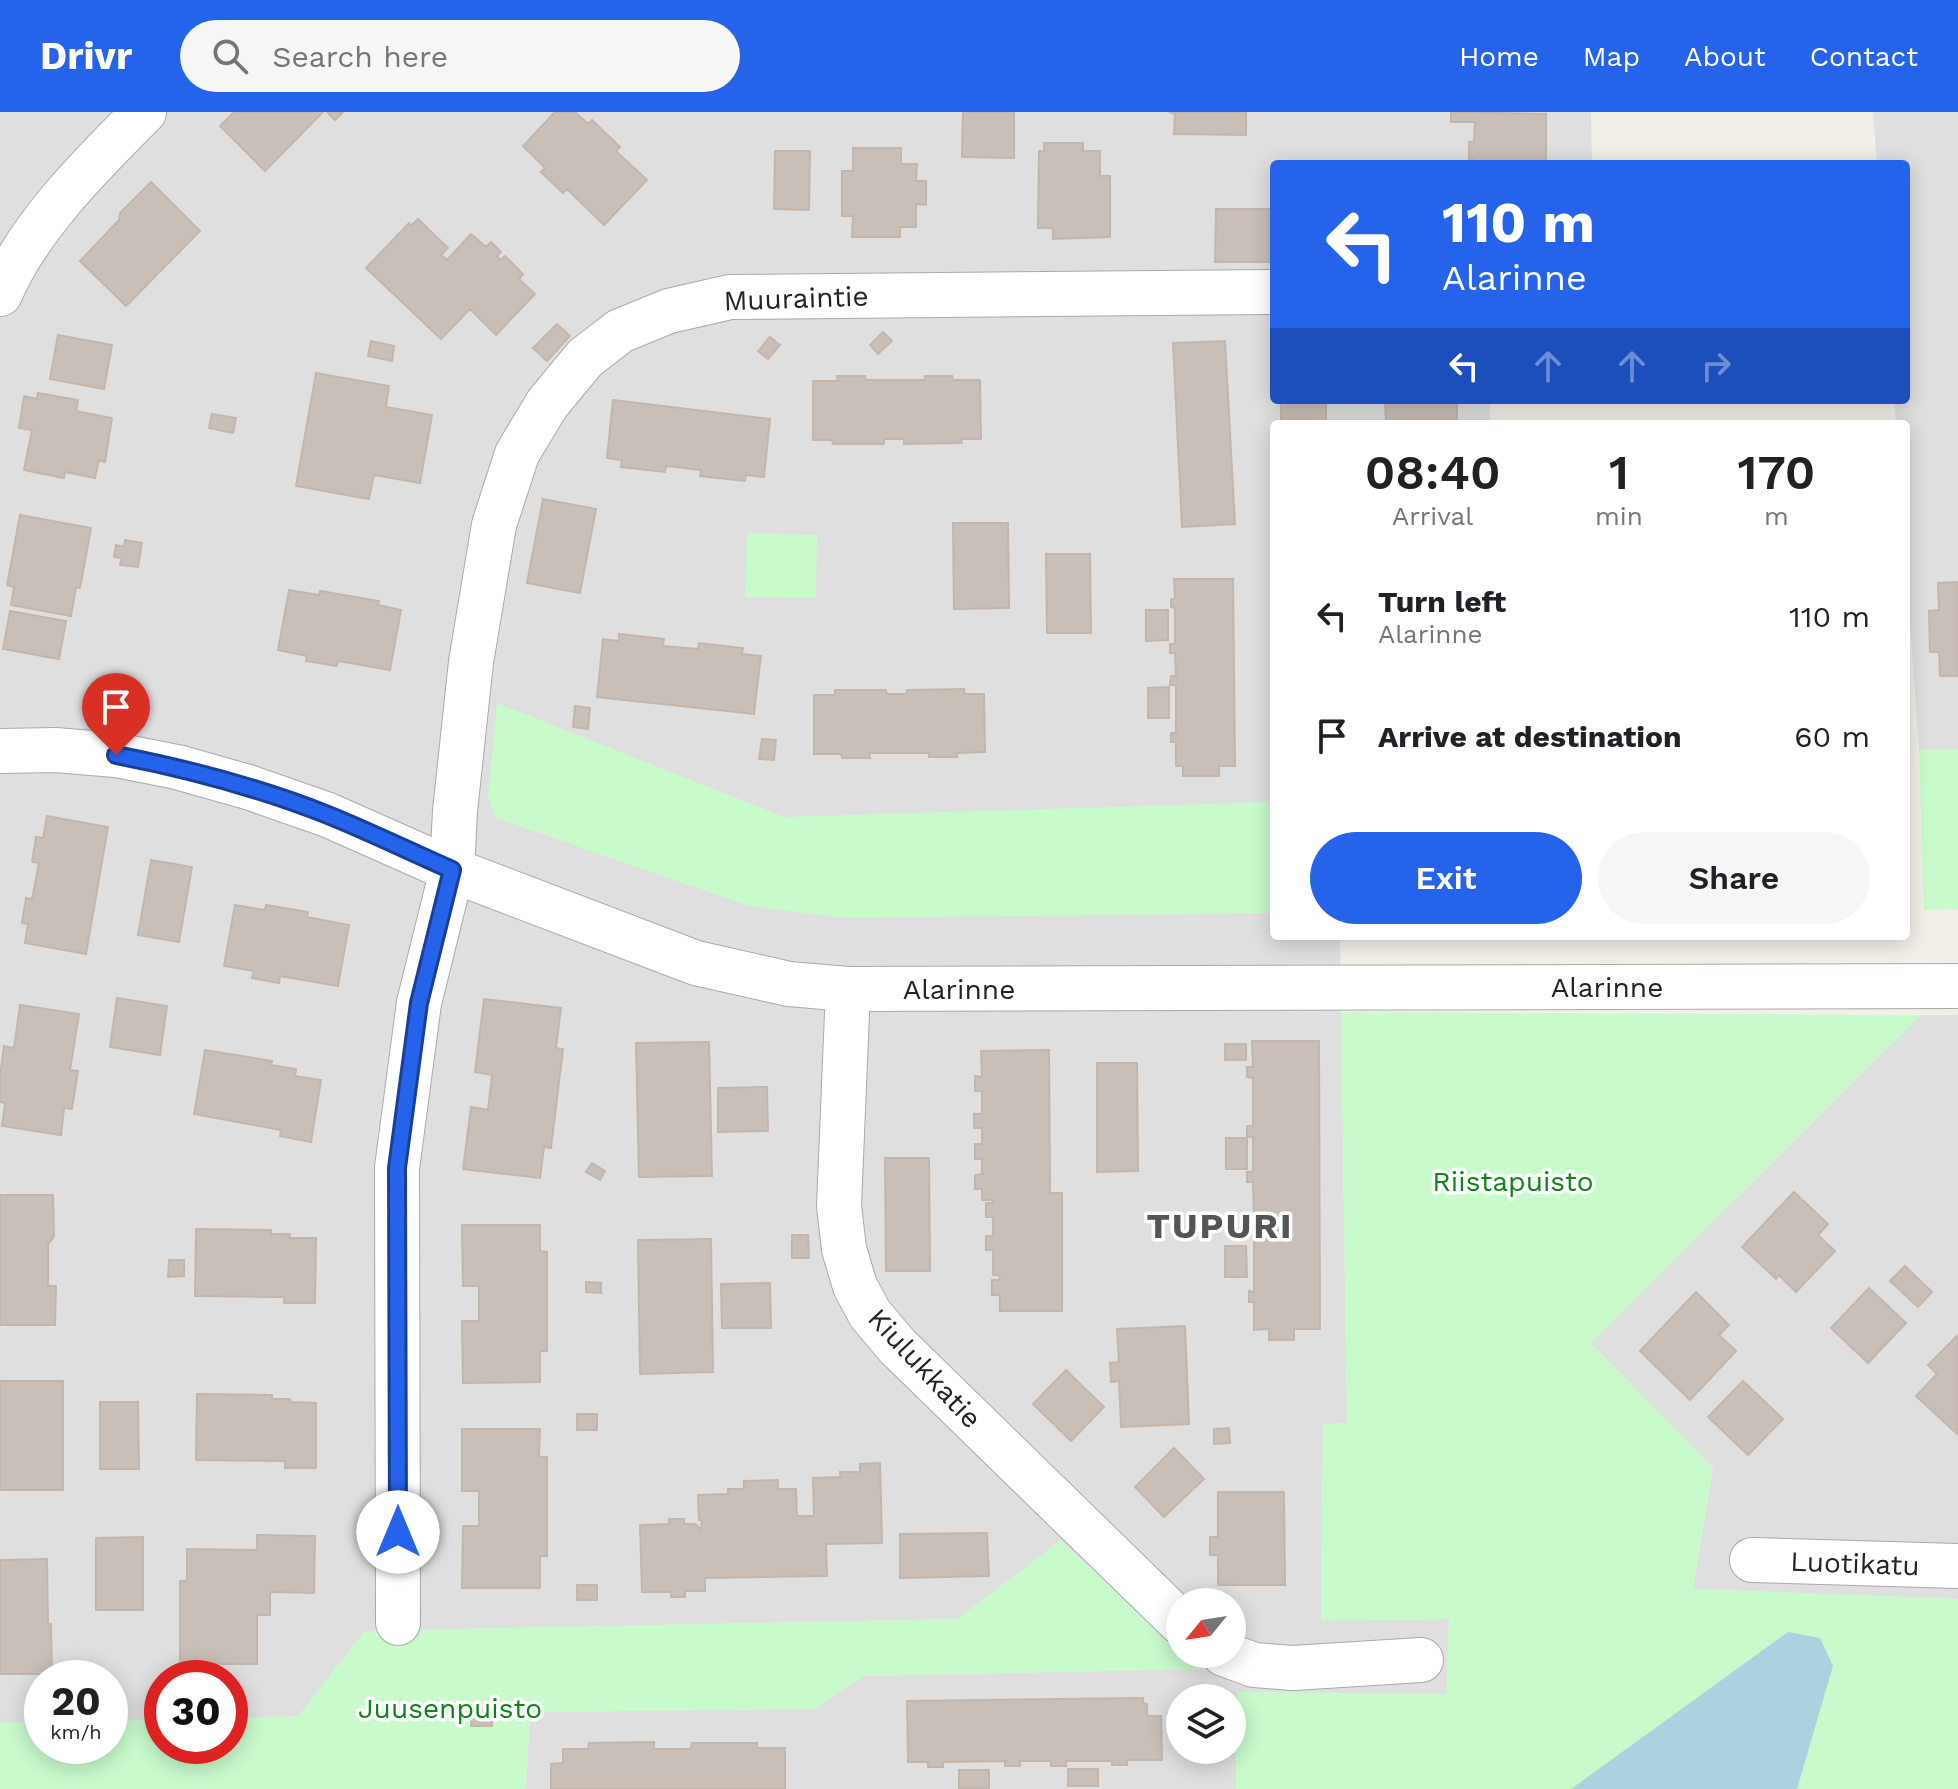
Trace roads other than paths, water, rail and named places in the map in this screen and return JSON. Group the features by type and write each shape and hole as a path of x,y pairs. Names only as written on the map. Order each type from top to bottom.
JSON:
{"street":[{"path":"0,294 28,246 61,200 144,112"},
{"name":"Muuraintie","path":"398,1623 397,1168 419,1003 452,870 471,662 494,525 517,454 547,404 585,358 620,331 669,311 730,297 1270,292"},
{"name":"Alarinne","path":"0,751 55,750 116,755 177,767 248,787 328,815 452,870 696,963 789,984 848,989 1958,986"},
{"name":"Kiulukkatie","path":"848,989 839,1206 844,1249 855,1286 870,1314 897,1346 1166,1608"},
{"name":"Luotikatu","path":"1752,1560 1958,1566"},
{"path":"1246,1662 1293,1668 1421,1660"}],"water":[{"path":"1788,1632 1820,1638 1833,1666 1797,1789 1571,1789"}],"district":[{"name":"TUPURI","path":"1220,1225"}],"park label":[{"name":"Riistapuisto","path":"1513,1181"},
{"name":"Juusenpuisto","path":"450,1708"}]}
